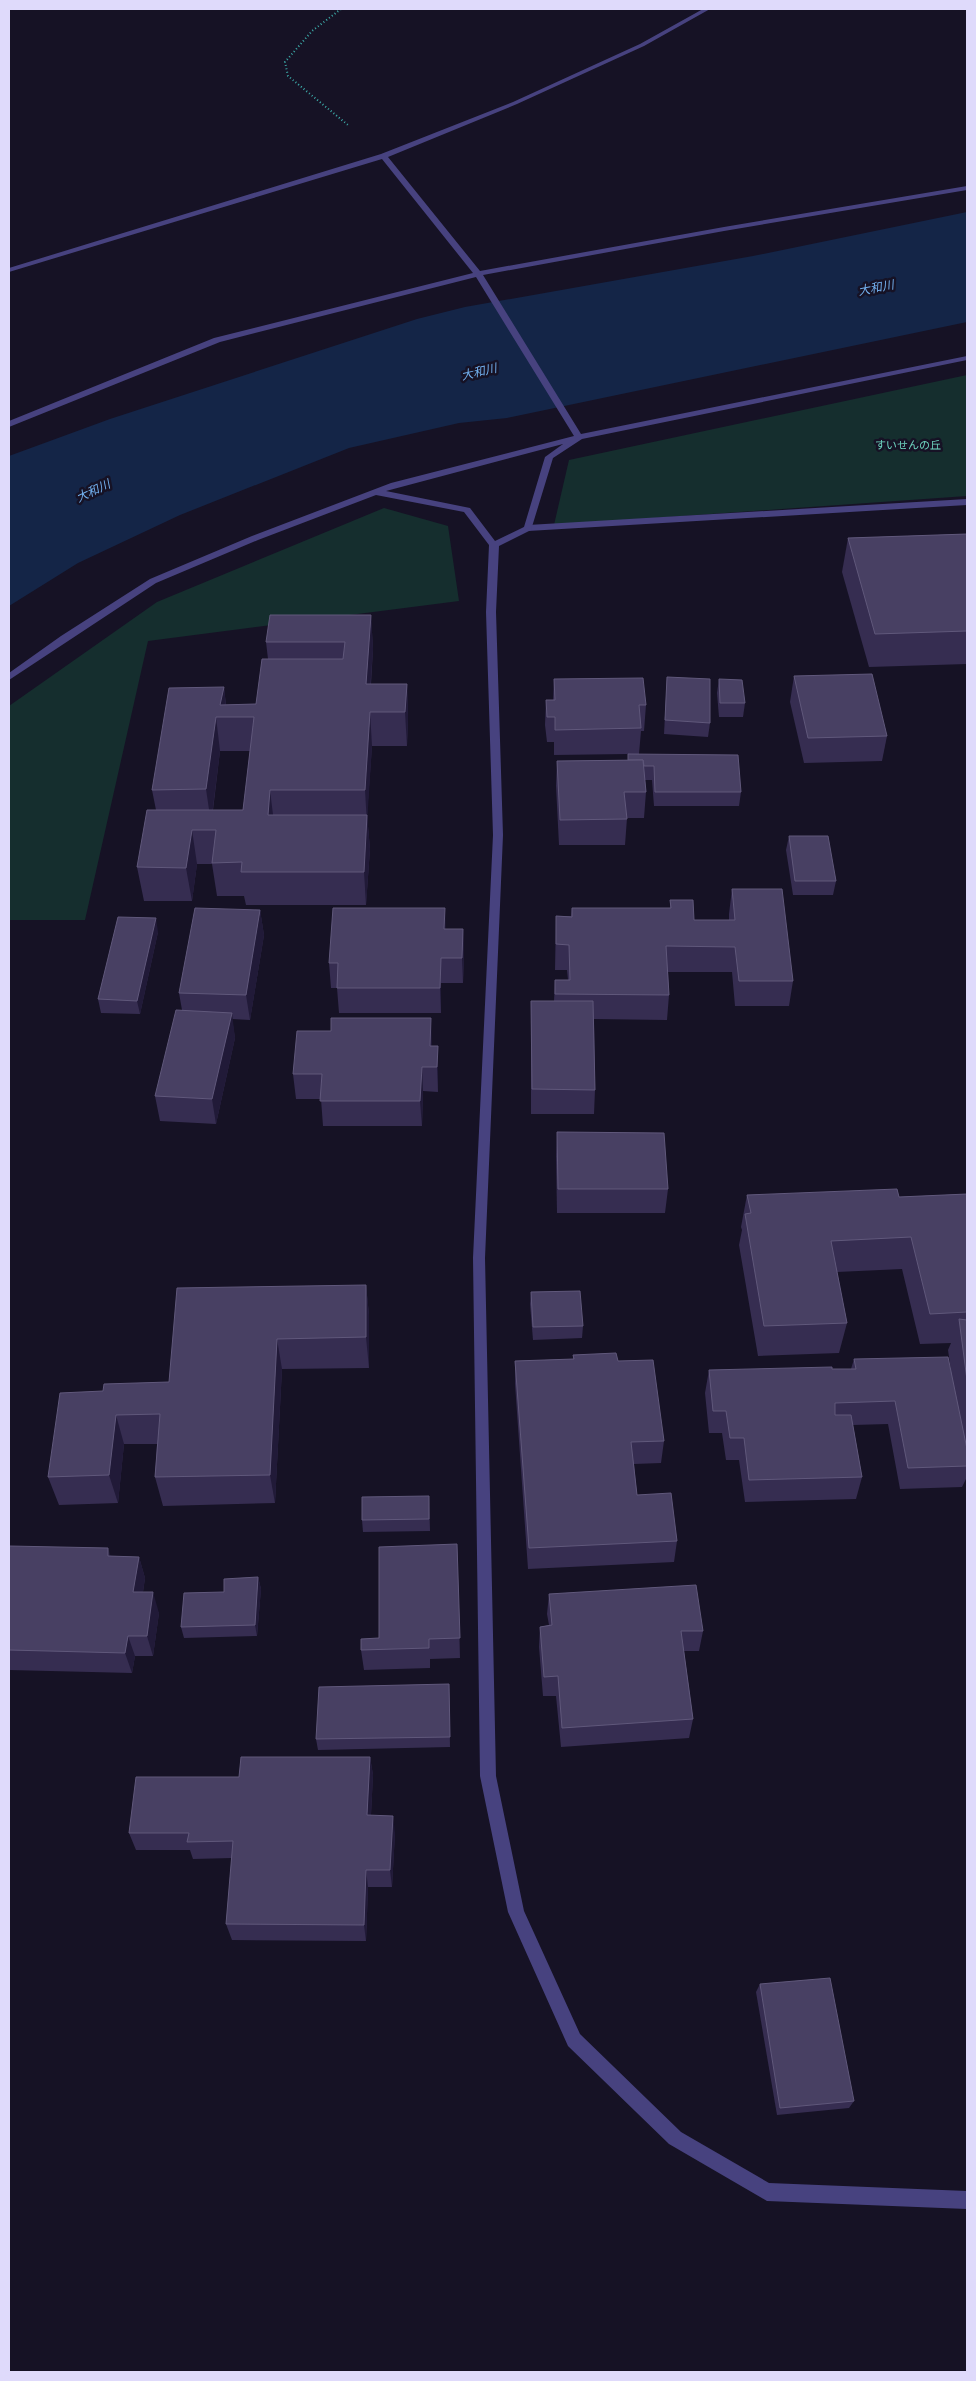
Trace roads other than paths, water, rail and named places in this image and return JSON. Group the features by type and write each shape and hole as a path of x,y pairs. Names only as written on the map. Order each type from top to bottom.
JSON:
{"street":[{"path":"9,270 384,156 515,103 642,45 707,9"},
{"path":"384,156 486,284 576,431"},
{"path":"9,424 217,340 477,274 724,229 967,188"},
{"path":"9,677 64,638 153,581 255,538 394,485 576,431 967,358"},
{"path":"528,528 549,457 576,431"},
{"path":"376,492 467,510 494,545 492,612 498,835 479,1258 488,1776 516,1912 574,2040 675,2138 767,2192 967,2200"},
{"path":"494,545 528,528 967,502"}],"water":[{"name":"大和川","path":"967,212 967,322 507,418 459,423 349,448 180,515 78,563 9,606 9,456 110,419 417,319 465,307 753,256"}],"park label":[{"name":"すいせんの丘","path":"908,445"}]}
